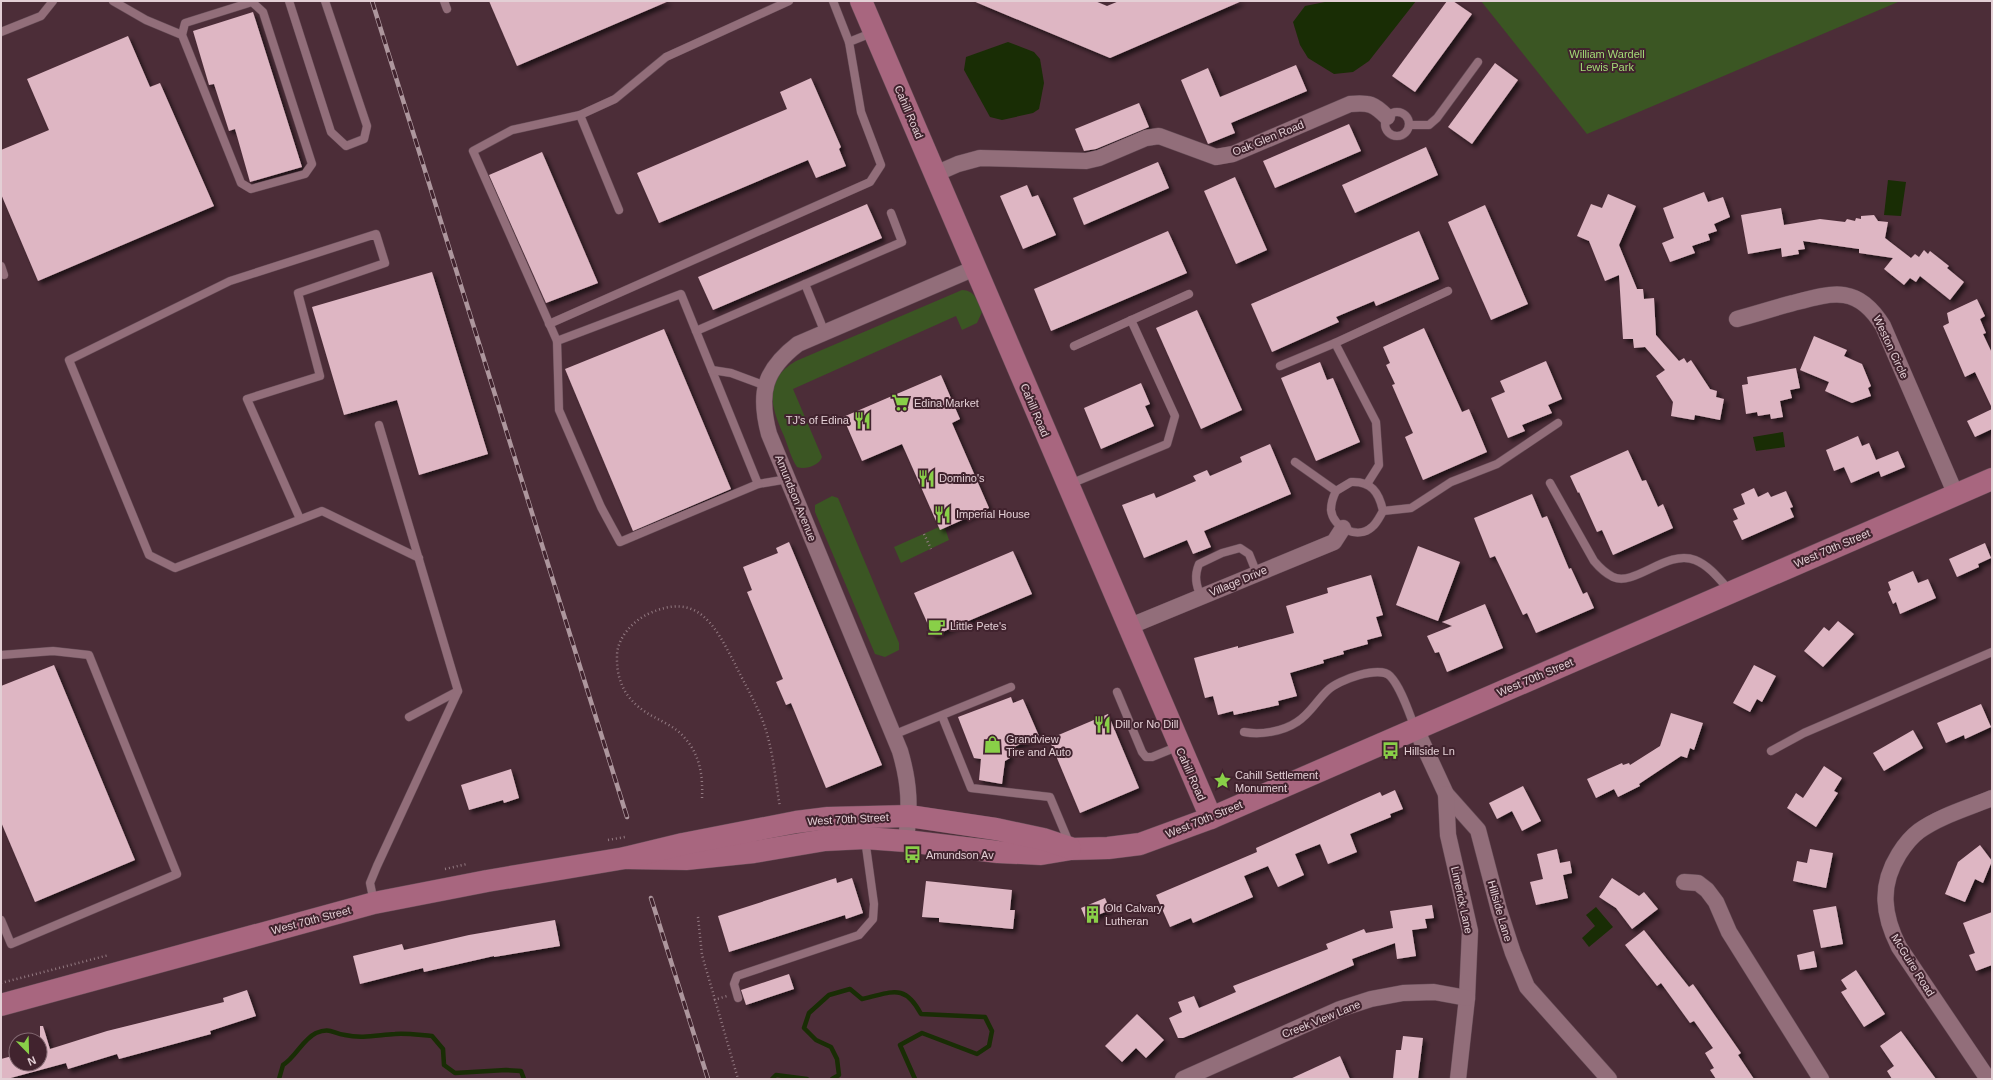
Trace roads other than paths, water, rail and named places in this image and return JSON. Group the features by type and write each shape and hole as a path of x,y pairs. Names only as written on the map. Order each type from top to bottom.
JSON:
{"street":[{"name":"Cahill Road","path":"862,1 1067,486 1211,818"},
{"name":"Oak Glen Road","path":"935,174 958,164 980,158 1086,161 1099,158 1146,138 1159,136 1216,157 1233,154 1350,104 1364,102 1376,106 1387,117"},
{"name":"Amundson Avenue","path":"906,841 909,796 906,773 893,735 770,434 764,414 766,386 770,374 782,356 798,344 975,268"},
{"name":"Weston Circle","path":"1737,319 1823,295 1840,294 1858,299 1874,311 1883,326 1956,494"},
{"name":"West 70th Street","path":"625,858 686,859 754,852 825,840 865,838 906,841 998,852 1041,854 1071,849 1108,848 1140,844 1211,818 1992,479"},
{"name":"Village Drive","path":"1128,627 1334,542 1343,528"},
{"name":"Hillside Lane","path":"1416,729 1446,794 1478,830 1499,910 1513,954 1527,987 1609,1079"},
{"name":"Limerick Lane","path":"1446,794 1448,835 1470,931 1467,998 1458,1079"},
{"name":"McGuire Road","path":"1988,1079 1899,947 1890,929 1886,907 1885,886 1892,865 1904,846 1918,832 1992,798"},
{"name":"West 70th Street","path":"1,1005 374,903 488,881 625,858 683,844 796,822 836,817 908,816 1003,830 1044,838 1071,849"},
{"path":"1684,882 1698,883 1707,890 1716,902 1729,932 1821,1079"},
{"name":"Creek View Lane","path":"1183,1079 1340,1009 1370,999 1403,993 1434,992 1467,998"}],"lane":[{"path":"1,32 41,16 53,1"},
{"path":"113,1 146,20 182,35 241,184 250,189 304,174 312,164 263,12 252,2 185,23 182,35"},
{"path":"289,1 331,132 346,146 364,139 367,126 325,1"},
{"path":"444,1 448,9"},
{"path":"788,479 758,484 620,542 601,507 559,410 557,341 473,151 512,130 580,115 615,99 666,57 789,1"},
{"path":"549,324 870,182 881,165 861,112 849,42 833,1"},
{"path":"849,42 874,31"},
{"path":"1409,125 1430,124 1437,118 1478,62"},
{"path":"1394,112 1403,113 1409,119 1409,125 1409,128 1404,135 1396,137 1388,133 1384,125 1387,117 1394,112"},
{"path":"580,115 619,210"},
{"path":"696,331 902,242 891,213"},
{"path":"300,519 247,399 320,376 298,293 385,263 376,234 230,281 69,360 149,555 175,568 300,519 322,510 419,558"},
{"path":"1,266 4,275"},
{"path":"805,284 825,333"},
{"path":"1280,366 1335,343 1448,291"},
{"path":"557,341 681,294 758,484"},
{"path":"1074,346 1189,294"},
{"path":"1067,486 1168,444 1176,416 1131,320"},
{"path":"1335,343 1376,422 1379,465 1367,484"},
{"path":"712,370 731,373 766,386"},
{"path":"1383,511 1411,508 1451,482 1497,464 1558,423"},
{"path":"374,903 370,883 458,691 379,425"},
{"path":"1295,462 1336,491"},
{"path":"1350,482 1367,484 1379,495 1383,511 1372,527 1365,531 1357,532 1343,528 1333,517 1331,509 1336,491 1350,482"},
{"path":"1550,483 1594,561 1602,570 1614,578 1628,578 1665,562 1681,558 1695,560 1711,570 1731,592"},
{"path":"1201,597 1197,587 1195,574 1199,564 1222,553 1240,548 1249,554 1257,574"},
{"path":"1,654 53,651 89,655 176,874 11,944 1,920"},
{"path":"1771,750 1804,733 1992,652"},
{"path":"1244,732 1254,734 1265,733 1289,727 1309,712 1329,690 1338,684 1373,672 1383,671 1390,675 1396,684 1416,729"},
{"path":"893,735 1011,687"},
{"path":"409,717 458,691"},
{"path":"1117,692 1142,752 1146,757 1152,757 1179,746"},
{"path":"942,716 971,788 1050,797 1071,849"},
{"path":"735,996 734,984 737,976 859,936 873,919 874,904 865,838"}],"waterway":[{"path":"832,1079 839,1075 837,1059 831,1047 816,1040 804,1028 809,1013 829,995 850,989 862,999 896,992 909,997 921,1014 985,1017 992,1031 989,1046 977,1054 922,1033 900,1045 915,1079"},
{"path":"279,1079 283,1065 292,1058 311,1036 325,1030 358,1037 400,1034 432,1036 443,1049 444,1065 455,1073 506,1070 521,1071 524,1079"},
{"path":"772,1079 776,1075 807,1079"}],"railway":[{"path":"372,1 627,817"},
{"path":"651,898 708,1079"}],"place":[{"name":"Edina Market","path":"901,403"},
{"name":"TJ's of Edina","path":"862,420"},
{"name":"Domino's","path":"926,478"},
{"name":"Imperial House","path":"943,514"},
{"name":"Little Pete's","path":"937,626"},
{"name":"Dill or No Dill","path":"1102,724"},
{"name":"Grandview Tire and Auto","path":"993,745"},
{"name":"Hillside Ln","path":"1391,751"},
{"name":"Cahill Settlement Monument","path":"1222,781"},
{"name":"Amundson Av","path":"913,855"},
{"name":"Old Calvary Lutheran","path":"1092,914"}],"park label":[{"name":"William Wardell Lewis Park","path":"1607,60"}]}
